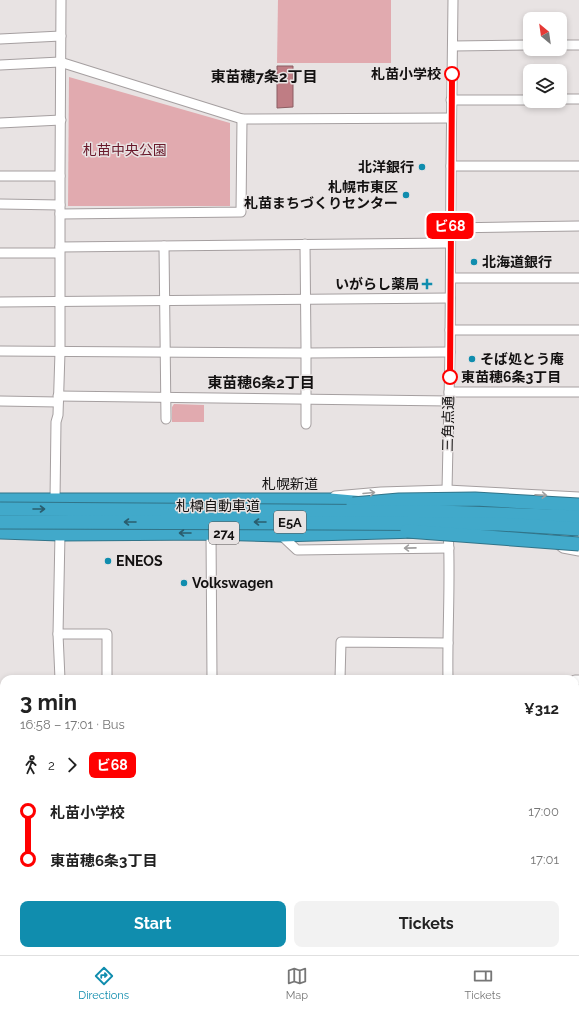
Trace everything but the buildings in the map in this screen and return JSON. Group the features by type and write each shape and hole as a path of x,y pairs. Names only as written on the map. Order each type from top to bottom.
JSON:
{"highway":[{"path":"298,511 399,500 475,499 579,505"},
{"name":"札幌新道","path":"0,500 330,500 579,521"},
{"name":"札樽自動車道","path":"0,509 440,512 579,517"},
{"name":"札樽自動車道","path":"0,522 305,522 499,524 579,529"},
{"path":"305,522 579,544"},
{"name":"274","path":"0,532 60,534 211,533 280,535 448,530 579,533"}],"street":[{"path":"55,500 56,422 58,415 60,352 60,62 62,0"},
{"name":"三角点通","path":"448,675 449,548 447,490 450,352 453,0"},
{"path":"0,39 61,36"},
{"path":"453,46 523,45"},
{"path":"567,45 579,45"},
{"path":"0,65 60,62 242,119 451,118"},
{"path":"567,99 579,99"},
{"path":"451,100 523,100"},
{"path":"0,204 60,210 241,212 242,119"},
{"path":"0,123 61,120"},
{"path":"451,166 579,166"},
{"path":"0,176 60,176"},
{"path":"450,228 579,226"},
{"path":"0,253 164,246 450,243"},
{"path":"305,244 306,424"},
{"path":"164,246 166,419"},
{"path":"450,278 579,278"},
{"path":"0,302 450,298"},
{"path":"450,330 579,330"},
{"path":"0,351 306,353 450,352"},
{"path":"0,401 166,398 307,399 449,397 579,392"},
{"path":"288,500 381,492 447,490 579,497"},
{"path":"542,532 563,548 579,551"},
{"path":"211,533 212,675"},
{"path":"60,534 58,634 60,675"},
{"path":"280,535 297,550 449,548"},
{"path":"58,634 107,634 107,675"},
{"path":"340,675 341,642 448,643"}],"green space":[{"path":"278,0 391,0 391,63 277,63"},
{"name":"札苗中央公園","path":"69,77 230,123 230,206 68,206"},
{"path":"174,404 204,405 204,422 172,422 172,407"}],"shaded area":[{"path":"277,66 293,66 293,107 277,108"}],"bus line":[{"name":"ビ68","path":"450,377 452,74"}],"place":[{"name":"札苗小学校","path":"452,74"},
{"name":"北洋銀行","path":"422,167"},
{"name":"札幌市東区 札苗まちづくりセンター","path":"406,195"},
{"name":"北海道銀行","path":"474,262"},
{"name":"いがらし薬局","path":"427,284"},
{"name":"そば処とう庵","path":"472,359"},
{"name":"東苗穂6条3丁目","path":"450,377"},
{"name":"ENEOS","path":"108,561"},
{"name":"Volkswagen","path":"184,583"}],"district":[{"name":"東苗穂7条2丁目","path":"264,77"},
{"name":"東苗穂6条2丁目","path":"261,383"}]}
